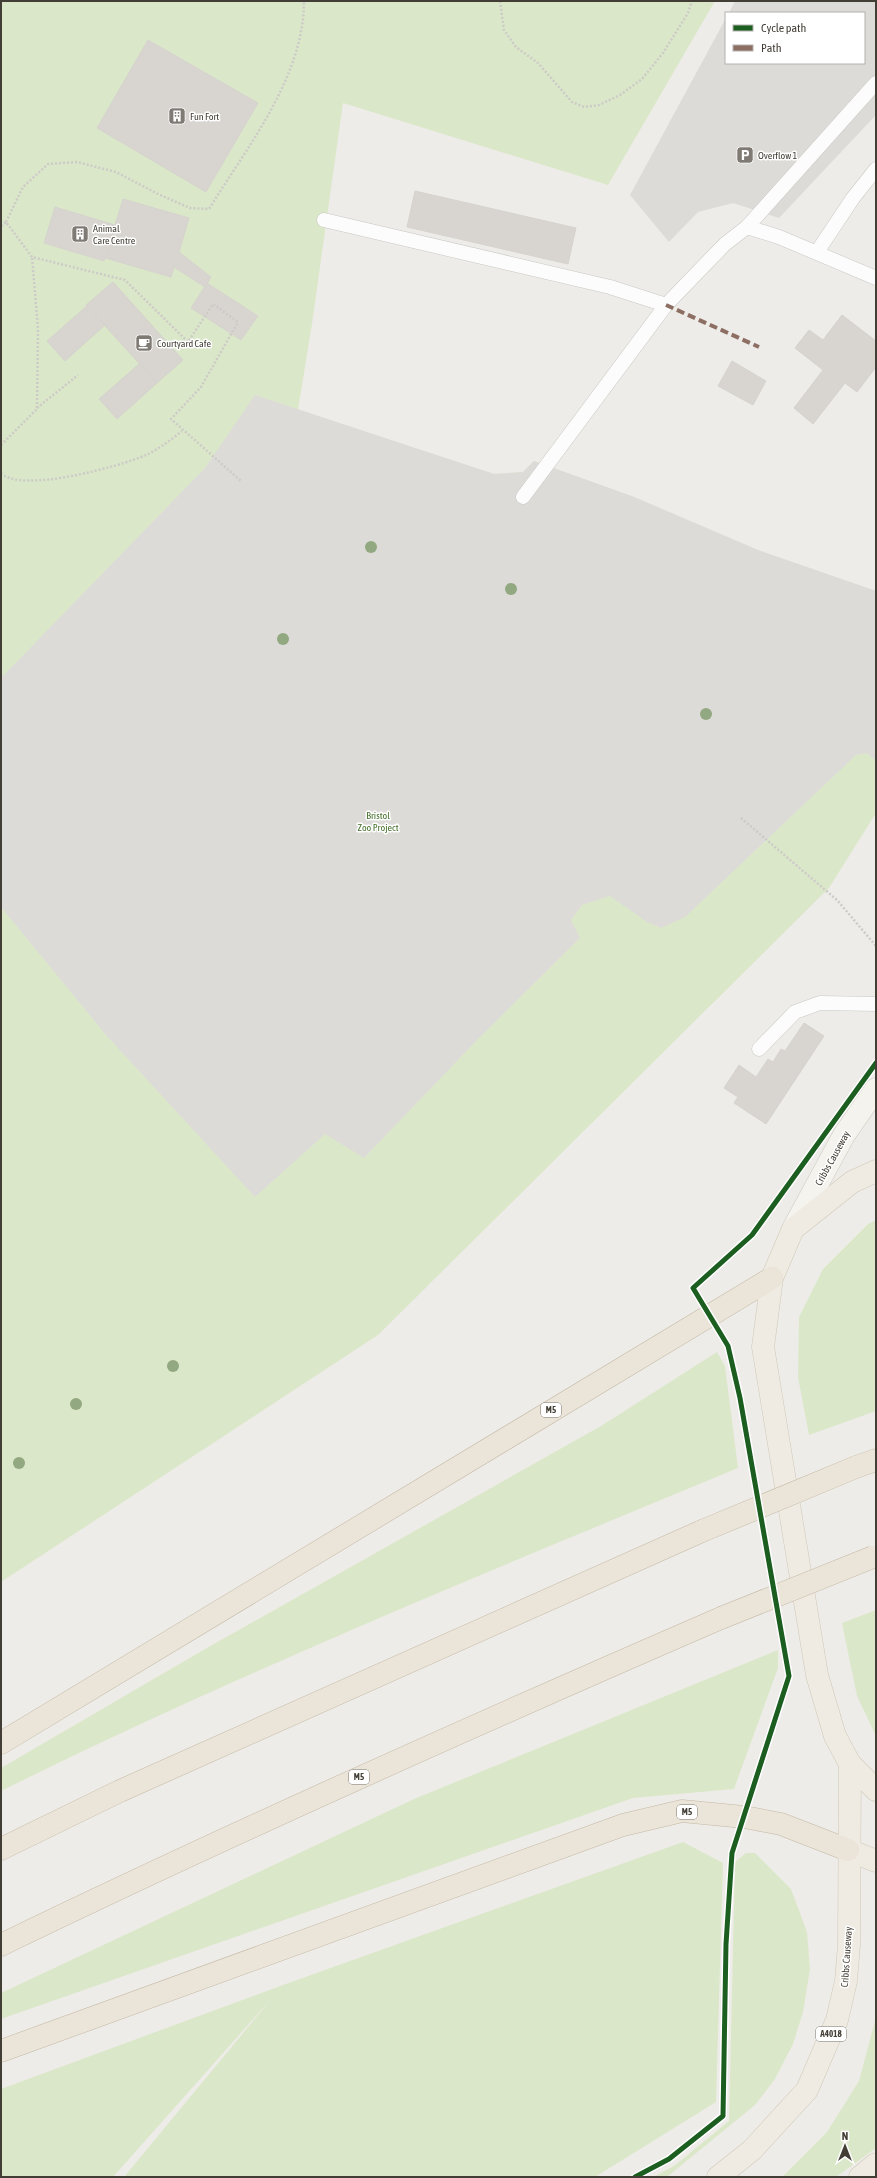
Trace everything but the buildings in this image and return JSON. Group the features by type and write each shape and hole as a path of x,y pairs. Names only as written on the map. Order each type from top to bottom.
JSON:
{"highway":[{"name":"M5","path":"1,1743 772,1278"},
{"path":"1,1849 120,1791 702,1531 866,1464"},
{"name":"M5","path":"1,1945 143,1876 469,1727 721,1618 875,1556"},
{"name":"M5","path":"1,2051 622,1825 682,1811 744,1817 781,1824 848,1850"}],"main road":[{"name":"Cribbs Causeway","path":"793,1229 844,1135 876,1089"},
{"path":"876,1171 852,1182 793,1229 772,1278 763,1347 817,1675 835,1736 850,1764 876,1790"},
{"name":"Cribbs Causeway","path":"718,2177 752,2150 783,2118 807,2090 821,2061 837,2020 846,1981 849,1945 848,1850 850,1764"},
{"path":"848,1850 876,1861"},
{"path":"860,2177 876,2164"}],"lane":[{"path":"523,497 666,305 725,244 747,226 876,83"},
{"path":"817,252 853,198 876,169"},
{"path":"324,220 610,288 666,305"},
{"path":"747,226 817,252 876,278"},
{"path":"759,1049 795,1012 820,1003 876,1004"}],"path":[{"path":"1,226 6,222 23,187 48,164 77,162 116,172 158,194 190,208 209,209 256,135 279,95 304,23 304,1"},
{"path":"500,1 504,30 516,47 538,63 572,102 584,107 599,105 620,95 642,79 663,53 688,13 692,1"},
{"path":"6,222 32,257 38,330 37,409"},
{"path":"32,257 125,280 188,342 213,304 238,322 201,387 170,419 241,482"},
{"path":"1,445 37,409 78,375"},
{"path":"1,473 6,478 24,481 60,478 102,469 147,454 182,431"},
{"path":"741,818 837,900 876,946"}],"green space":[{"name":"Bristol Zoo Project","path":"1,1 715,1 608,185 343,103 312,324 298,410 494,474 523,472 534,461 634,497 758,550 876,591 876,813 829,888 378,1335 1,1582"},
{"path":"876,1220 876,1411 809,1435 798,1377 799,1317 823,1269 868,1224"},
{"path":"717,1352 725,1366 738,1468 459,1584 274,1664 91,1747 1,1791 1,1768 205,1649 601,1426"},
{"path":"876,1610 876,1736 857,1696 842,1623"},
{"path":"778,1650 778,1668 734,1789 633,1798 1,2019 1,1993 414,1799"},
{"path":"683,1842 723,1863 716,2102 595,2177 124,2177 272,1998 113,2177 1,2177 1,2089 283,1985"},
{"path":"746,1853 755,1853 791,1889 807,1932 810,1969 803,2012 793,2044 775,2079 755,2105 667,2177 653,2177 674,2166 729,2121 735,1862"},
{"path":"876,2017 876,2148 836,2177 782,2177 827,2132 859,2081"}],"shaded area":[{"name":"Overflow 1","path":"735,1 876,1 876,115 779,218 733,203 698,212 669,242 630,195 725,20 725,64 865,64 865,12 730,12"},
{"path":"255,395 494,474 523,472 534,461 634,497 758,550 876,591 876,761 867,753 856,755 685,917 661,928 647,922 610,896 582,905 571,920 580,938 478,1039 364,1158 325,1134 255,1197 106,1035 1,907 1,678 205,468"}],"marked path":[{"path":"666,305 759,347"}],"cycle path":[{"path":"635,2177 669,2159 723,2116 726,1944 732,1853 789,1676 740,1398 728,1346 693,1288 752,1235 876,1063"}],"place":[{"name":"Fun Fort","path":"177,116"},
{"name":"Overflow 1","path":"745,155"},
{"name":"Animal Care Centre","path":"80,234"},
{"name":"Courtyard Cafe","path":"144,343"}]}
